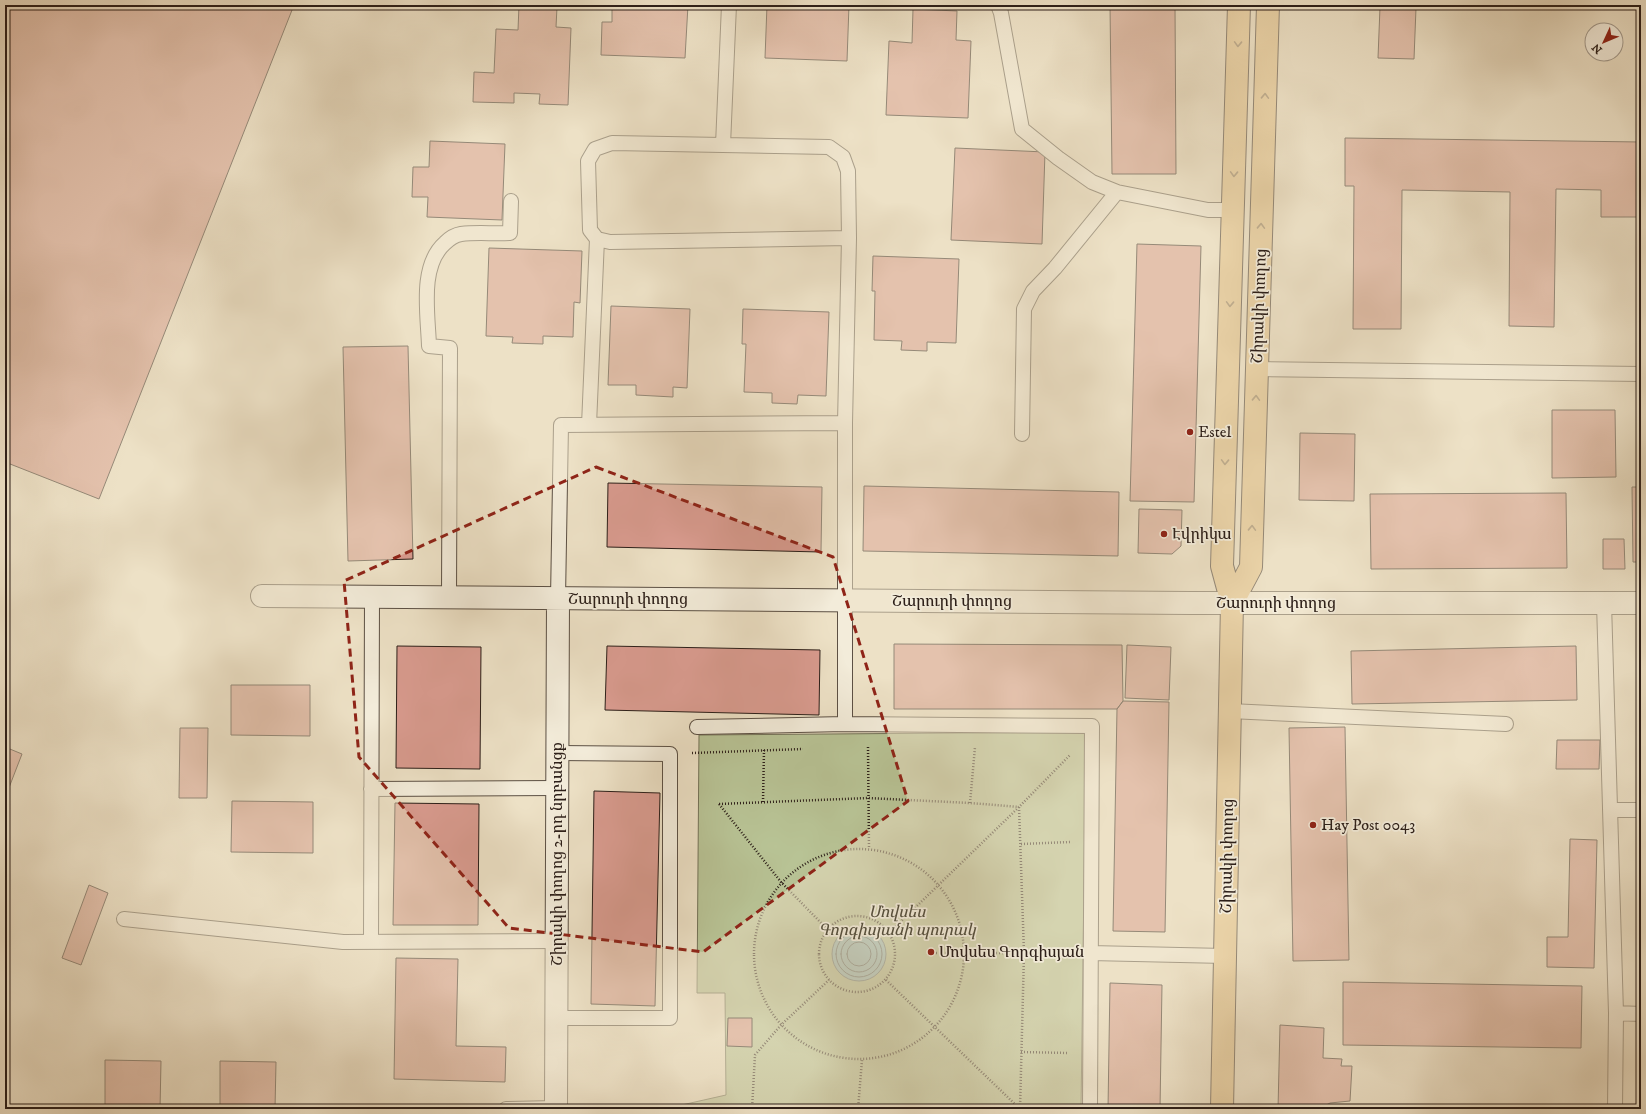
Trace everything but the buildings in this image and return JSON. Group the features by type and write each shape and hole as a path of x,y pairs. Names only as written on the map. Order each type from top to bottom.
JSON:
{"highway":[{"name":"Շիրակի փողոց","path":"1222,1109 1232,603 1222,566 1239,5"},
{"name":"Շիրակի փողոց","path":"1232,603 1251,567 1268,5"}],"street":[{"name":"Շարուրի փողոց","path":"262,596 1232,603 1641,603"},
{"name":"Շիրակի փողոց 2-րդ նրբանցք","path":"556,1108 558,598"}],"lane":[{"path":"723,145 729,5"},
{"path":"998,5 1001,13 1022,129 1058,158 1092,182 1117,192 1208,210 1232,210"},
{"path":"845,724 845,423 849,238 848,171 843,157 829,148 612,143 595,149 588,161 590,230 597,239 610,242 849,238"},
{"path":"1022,434 1024,309 1033,291 1055,268 1117,192"},
{"path":"449,597 450,348 429,346 428,277 431,262 439,248 449,239 460,234 510,233 511,201"},
{"path":"589,425 597,239"},
{"path":"1257,369 1641,374"},
{"path":"558,598 561,425 845,423"},
{"path":"371,942 372,596"},
{"path":"1604,603 1616,1013 1615,1109"},
{"path":"1230,711 1506,724"},
{"path":"697,726 845,724 1092,726 1090,1109"},
{"path":"556,1018 670,1018 670,754 558,753"},
{"path":"371,789 557,788"},
{"path":"1610,810 1641,810"},
{"path":"124,919 343,942 556,941"},
{"path":"1090,953 1225,956"},
{"path":"1616,1013 1641,1014"},
{"path":"506,1109 556,1108"}],"path":[{"path":"868,724 869,849"},
{"path":"860,747 868,747"},
{"path":"970,803 974,747 982,747"},
{"path":"670,754 808,749"},
{"path":"763,802 764,750"},
{"path":"889,933 1019,807 1071,753"},
{"path":"828,930 781,882 719,804 868,798 1019,807"},
{"path":"1019,807 1024,953 1020,1109"},
{"path":"1021,844 1072,842"},
{"path":"869,849 895,854 919,867 939,885 953,905 962,928 965,953 962,980 952,1006 936,1028 914,1045 889,1056 862,1060 832,1056 804,1045 781,1025 763,999 754,969 754,938 763,908 781,882 806,862 818,857 836,851 869,849"},
{"path":"857,915 870,917 881,923 895,944 896,957 893,969 886,980 876,988 864,992 851,992 839,988 829,980 822,969 819,957 820,944 828,930 834,923 844,917 857,915"},
{"path":"936,953 1070,953"},
{"path":"808,1109 752,1108 755,1055 781,1025 829,980"},
{"path":"886,980 1020,1109"},
{"path":"1021,1052 1075,1053"},
{"path":"858,1109 862,1060"}],"highlighted area":[{"path":"596,467 833,557 908,801 703,952 509,928 359,757 344,581"}],"green space":[{"name":"Մովսես Գորգիսյանի պուրակ","path":"1086,732 1081,1109 664,1109 726,1095 725,993 697,993 699,735"}],"water":[{"path":"859,927 869,929 878,935 884,944 886,954 884,964 878,973 869,979 859,981 849,979 840,973 834,964 832,954 834,944 840,935 849,929"}],"place":[{"name":"Estel","path":"1190,432"},
{"name":"Էվրիկա","path":"1164,534"},
{"name":"Hay Post 0043","path":"1313,825"},
{"name":"Մովսես Գորգիսյան","path":"931,952"}]}
